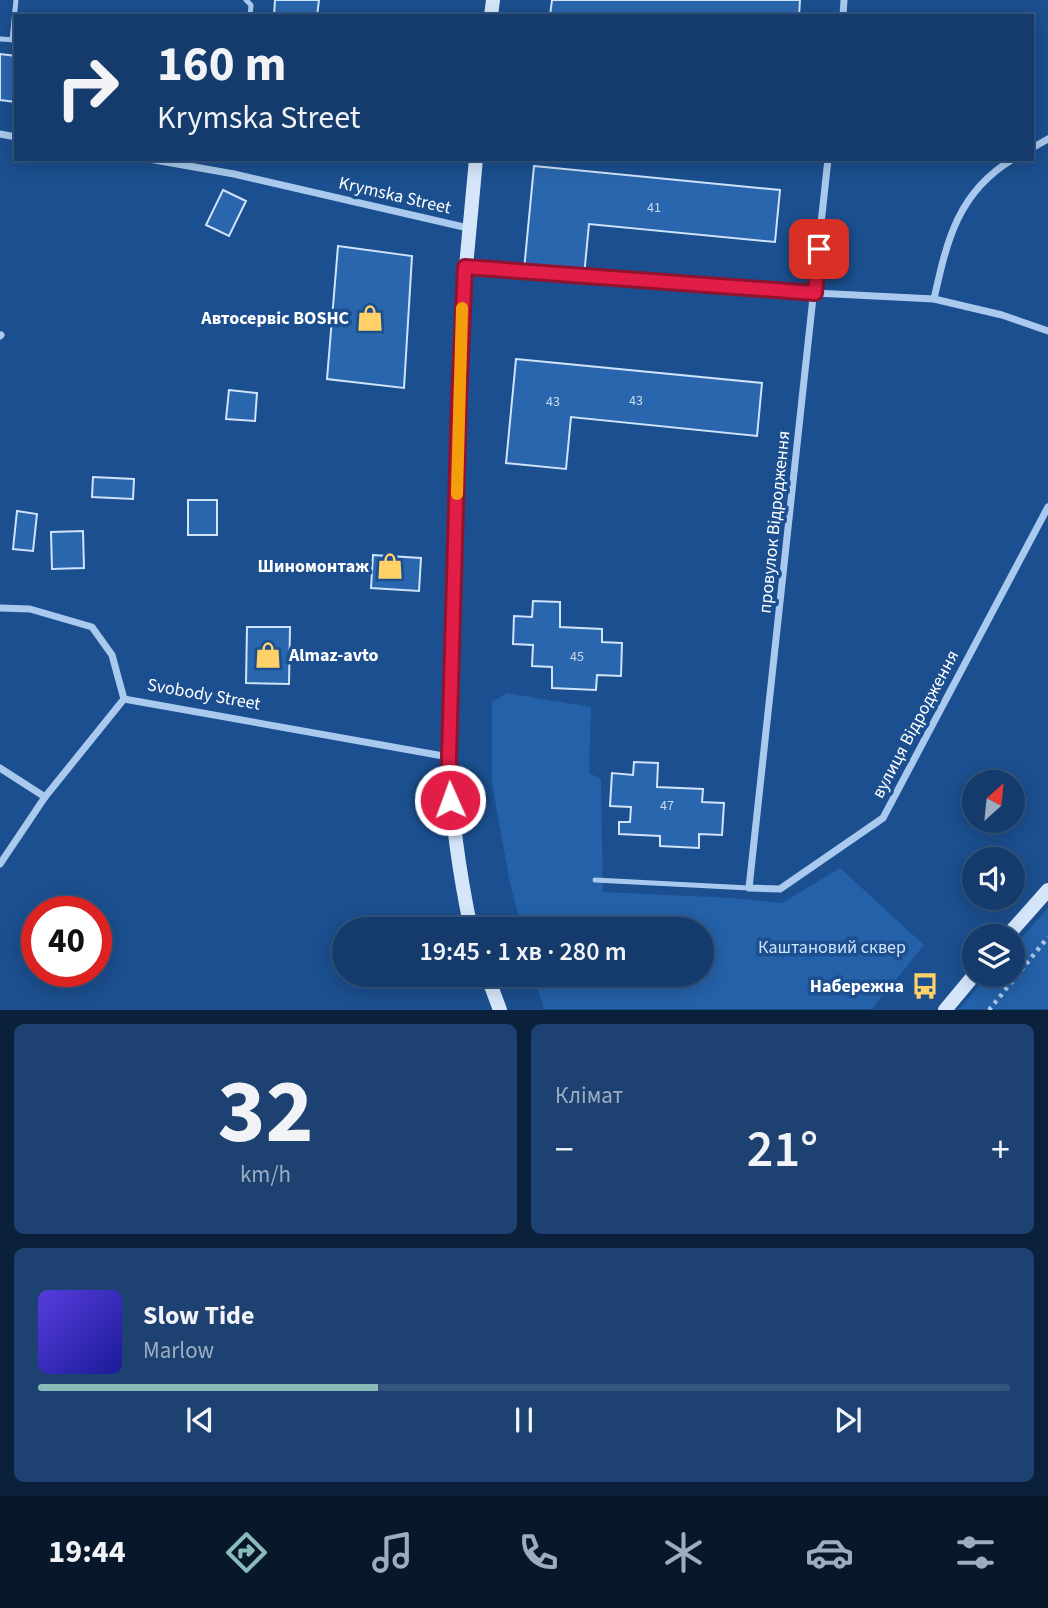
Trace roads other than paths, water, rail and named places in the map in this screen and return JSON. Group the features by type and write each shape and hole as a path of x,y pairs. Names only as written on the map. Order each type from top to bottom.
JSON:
{"street":[{"name":"Krymska Street","path":"160,161 234,174 468,228"},
{"path":"469,917 458,866 450,800 449,757 459,399 465,267 476,161"},
{"name":"провулок Відродження","path":"749,888 828,161"},
{"path":"934,299 947,241 962,209 993,171 1010,161"},
{"path":"815,293 934,299 1002,315 1048,331"},
{"name":"вулиця Відродження","path":"749,888 780,889 883,818 1048,507"},
{"name":"Svobody Street","path":"0,608 30,609 92,628 112,655 124,699 449,757"},
{"path":"0,864 45,797 124,699"},
{"path":"0,768 45,797"},
{"path":"1018,924 1048,890"},
{"path":"492,987 500,1010"},
{"path":"946,1010 965,987"}],"lane":[{"path":"0,39 14,40"},
{"path":"465,267 815,293"},
{"path":"595,880 749,888"}],"place":[{"name":"Автосервіс BOSHC","path":"370,318"},
{"name":"Шиномонтаж","path":"390,566"},
{"name":"Almaz-avto","path":"268,655"},
{"name":"Набережна","path":"925,986"}],"park label":[{"name":"Каштановий сквер","path":"832,947"}]}
